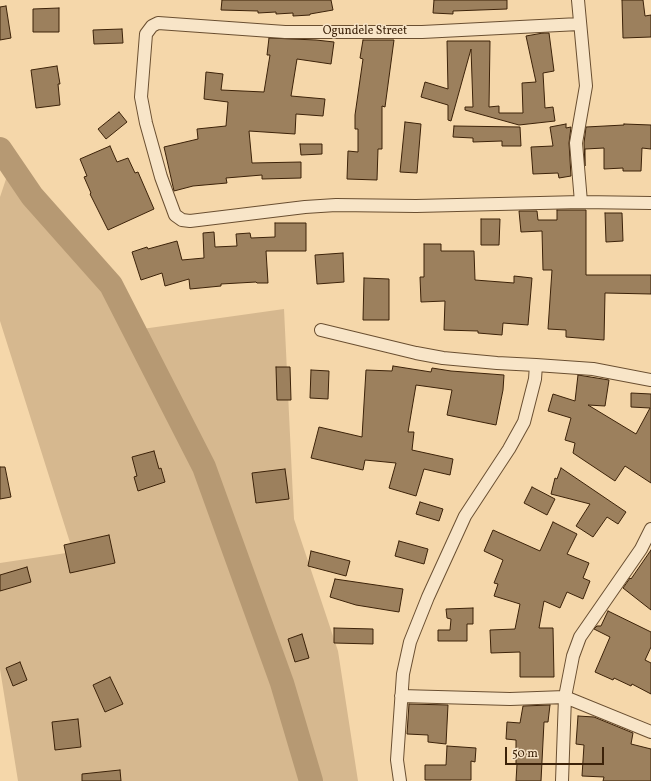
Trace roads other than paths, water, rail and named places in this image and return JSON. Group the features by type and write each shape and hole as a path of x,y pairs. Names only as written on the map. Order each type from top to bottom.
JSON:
{"street":[{"path":"578,0 579,24 586,86 576,143 581,202 651,203"},
{"name":"Ogundele Street","path":"579,24 422,32 285,32 158,23 152,26 146,34 141,97 146,123 161,177 175,215 182,220 190,222 305,206 416,206 581,202"},
{"path":"321,330 443,358 593,369 651,380"},
{"path":"400,781 397,760 402,674 410,642 464,516 509,449 524,422 535,379 536,365"},
{"path":"562,781 565,697 573,656 580,636 646,550 651,529"},
{"path":"401,696 510,699 565,697 651,732"}],"waterway":[{"path":"0,149 32,196 111,285 204,467 282,683 311,781"}]}
